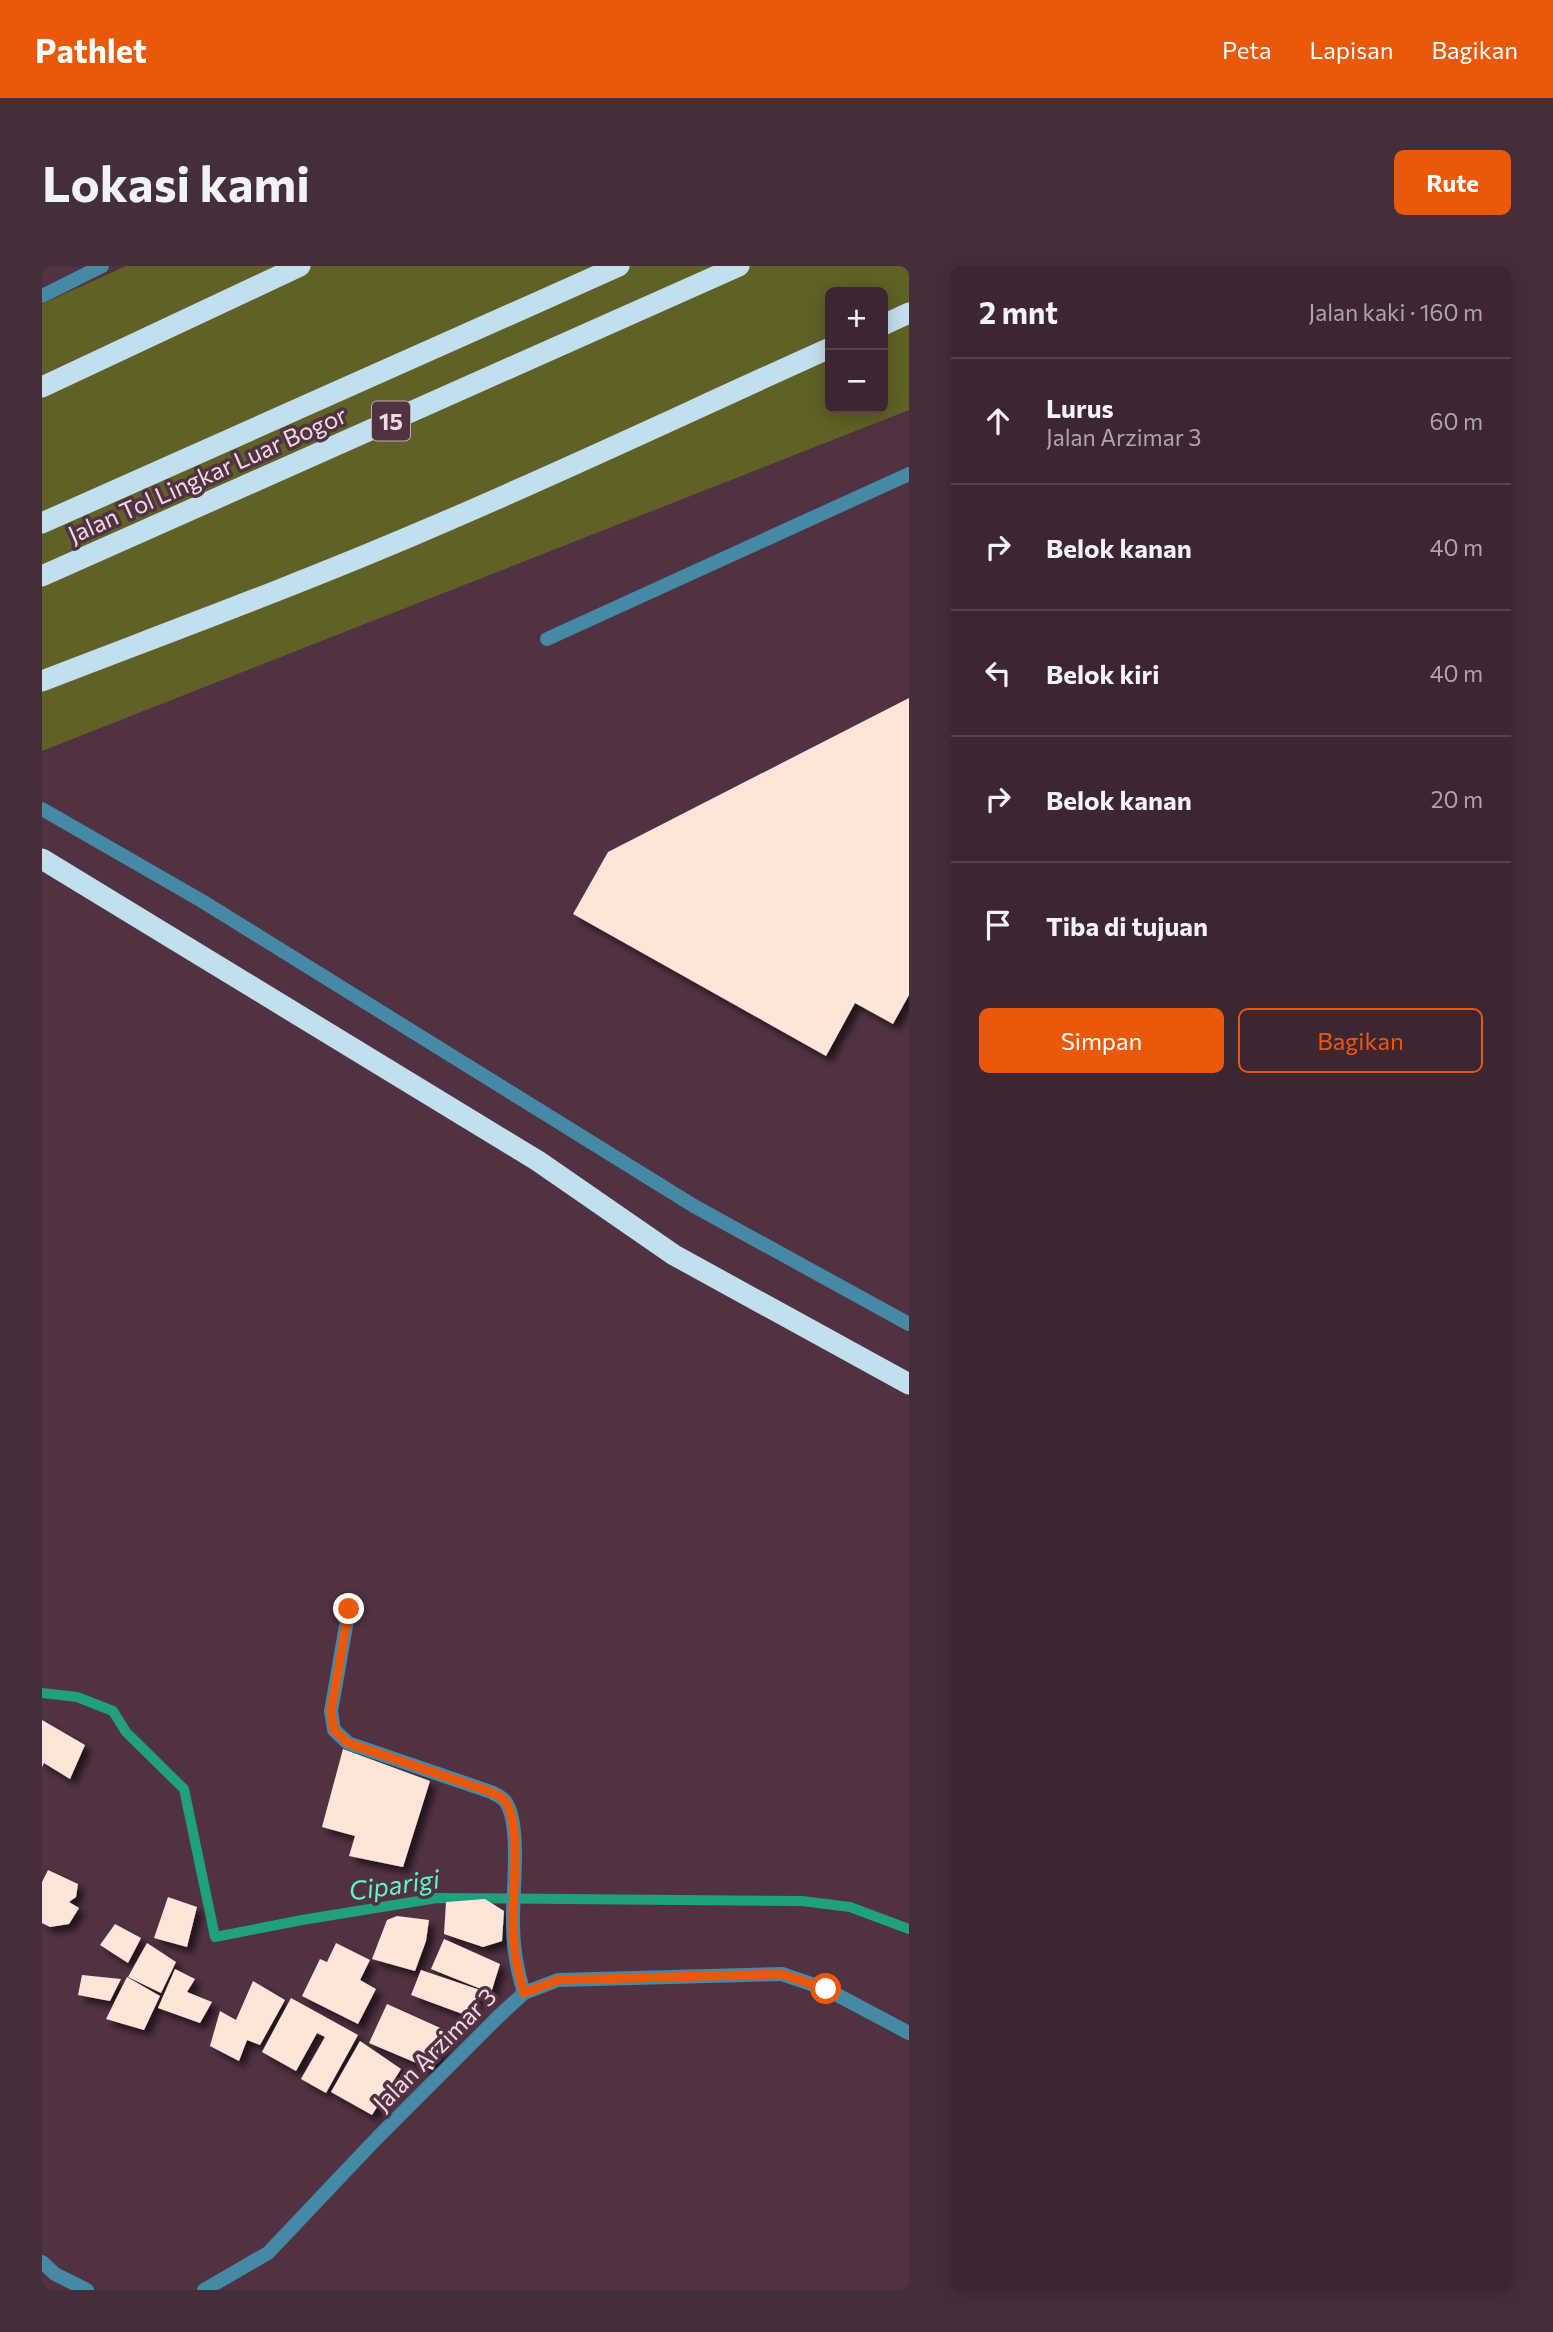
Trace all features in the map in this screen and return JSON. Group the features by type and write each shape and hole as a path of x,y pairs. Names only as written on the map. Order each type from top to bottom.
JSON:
{"highway":[{"path":"42,387 300,266"},
{"name":"Jalan Tol Lingkar Luar Bogor","path":"42,523 619,266"},
{"name":"Jalan Tol Lingkar Luar Bogor","path":"42,576 739,266"},
{"path":"888,323 909,313"},
{"path":"42,681 302,582 424,531 826,350"},
{"path":"42,859 526,1154 674,1255 909,1384"}],"street":[{"path":"42,296 102,266"},
{"path":"547,639 909,474"},
{"path":"42,809 202,901 694,1206 909,1324"},
{"path":"349,1609 331,1711 334,1730 348,1743 491,1792 504,1800 512,1817 516,1877 513,1922 517,1970 524,1993"},
{"name":"Jalan Arzimar 3","path":"204,2290 268,2253 377,2138 524,1993 558,1980 782,1974 826,1989 909,2033"},
{"path":"42,2262 55,2274 87,2290"}],"shaded area":[{"path":"126,266 909,266 909,410 42,751 42,304"}],"building":[{"path":"909,698 909,995 893,1024 855,1003 826,1056 573,914 608,852"},
{"path":"42,1720 85,1745 70,1779 44,1763 42,1767"},
{"path":"343,1749 430,1781 403,1867 349,1856 355,1836 322,1827"},
{"path":"48,1870 78,1884 76,1897 69,1902 79,1908 69,1924 50,1927 42,1923 42,1882"},
{"path":"168,1897 197,1907 187,1947 154,1938"},
{"path":"485,1899 504,1911 502,1941 483,1947 444,1934 446,1902"},
{"path":"397,1916 429,1920 426,1941 415,1971 372,1959 387,1920"},
{"path":"115,1924 141,1938 128,1963 100,1945"},
{"path":"444,1939 500,1964 491,1993 431,1969"},
{"path":"147,1943 176,1962 161,1993 128,1977"},
{"path":"336,1943 370,1960 360,1980 376,1989 358,2024 302,1996 320,1959 327,1962"},
{"path":"175,1969 195,1979 187,1992 212,2002 200,2023 158,2008"},
{"path":"421,1970 480,1990 468,2016 411,1995"},
{"path":"82,1975 121,1979 110,2001 78,1995"},
{"path":"127,1977 160,1996 144,2030 106,2019"},
{"path":"253,1981 285,2000 260,2045 247,2040 239,2061 210,2046 220,2011 236,2020"},
{"path":"291,1998 358,2035 326,2093 301,2079 325,2037 317,2033 296,2071 262,2052"},
{"path":"387,2004 447,2031 433,2070 369,2043"},
{"path":"360,2041 401,2069 372,2115 331,2092"}],"waterway":[{"name":"Ciparigi","path":"42,1693 77,1697 113,1711 126,1732 184,1789 215,1937 437,1898 802,1901 850,1907 909,1929"}],"route":[{"path":"349,1609 331,1711 334,1730 348,1743 491,1792 504,1800 512,1817 516,1877 513,1922 517,1970 524,1993 558,1980 782,1974 826,1989"}]}
